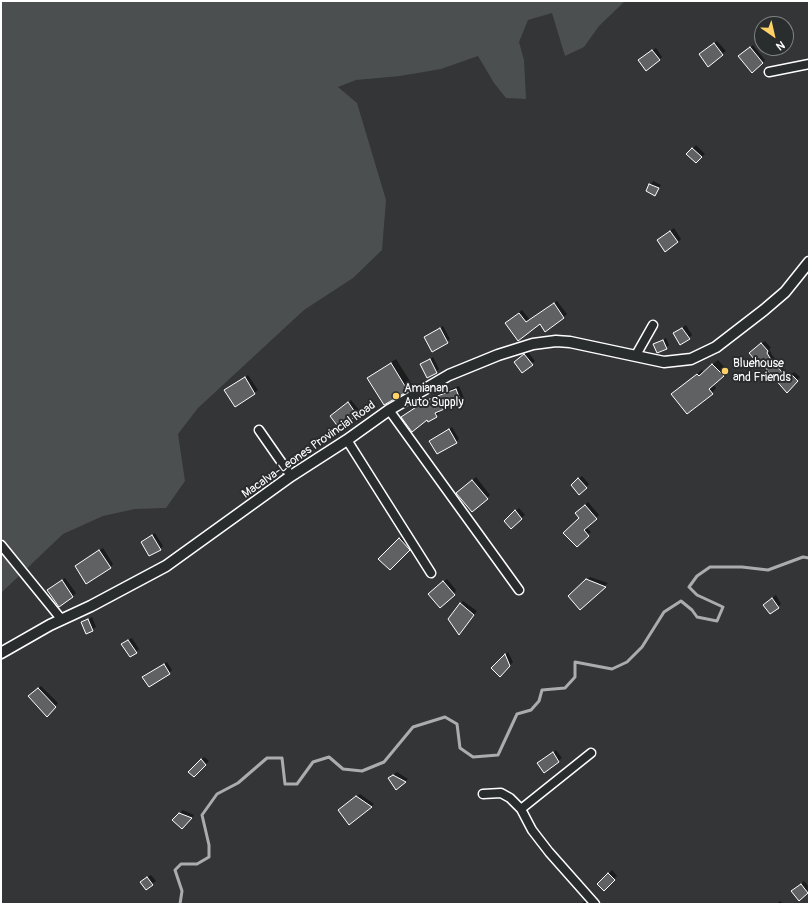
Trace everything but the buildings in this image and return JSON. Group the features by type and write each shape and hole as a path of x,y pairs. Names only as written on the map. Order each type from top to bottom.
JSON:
{"street":[{"path":"769,72 809,64"},
{"name":"Macalva-Leones Provincial Road","path":"1,653 166,566 291,476 424,388 470,366 533,344 563,341 670,362 691,359 716,347 778,299 809,262"},
{"path":"636,356 653,325"},
{"path":"389,410 519,590"},
{"path":"259,430 291,476"},
{"path":"347,440 431,573"},
{"path":"1,545 62,620"},
{"path":"521,809 591,753"},
{"path":"483,794 505,794 521,809 532,830 549,852 595,904"}],"shaded area":[{"path":"1,1 625,1 599,26 584,47 565,56 552,13 528,20 519,42 524,60 526,99 506,98 494,83 478,56 441,69 400,76 356,80 338,87 357,103 386,200 382,250 353,278 304,310 198,408 178,434 185,481 166,508 135,509 103,516 63,534 1,593"}],"waterway":[{"path":"180,904 182,891 175,870 181,864 197,864 209,857 209,845 202,815 217,794 238,783 267,758 282,758 285,784 297,784 313,762 329,757 343,769 362,771 384,762 413,727 445,717 457,724 460,748 473,757 498,755 517,714 531,710 539,701 542,690 565,688 575,677 575,662 612,669 627,662 642,647 664,612 681,601 692,610 697,617 717,621 723,607 697,595 689,587 697,576 710,567 742,567 768,570 803,557 809,558"}],"place":[{"name":"Bluehouse and Friends","path":"725,371"},
{"name":"Amianan Auto Supply","path":"396,396"}]}
